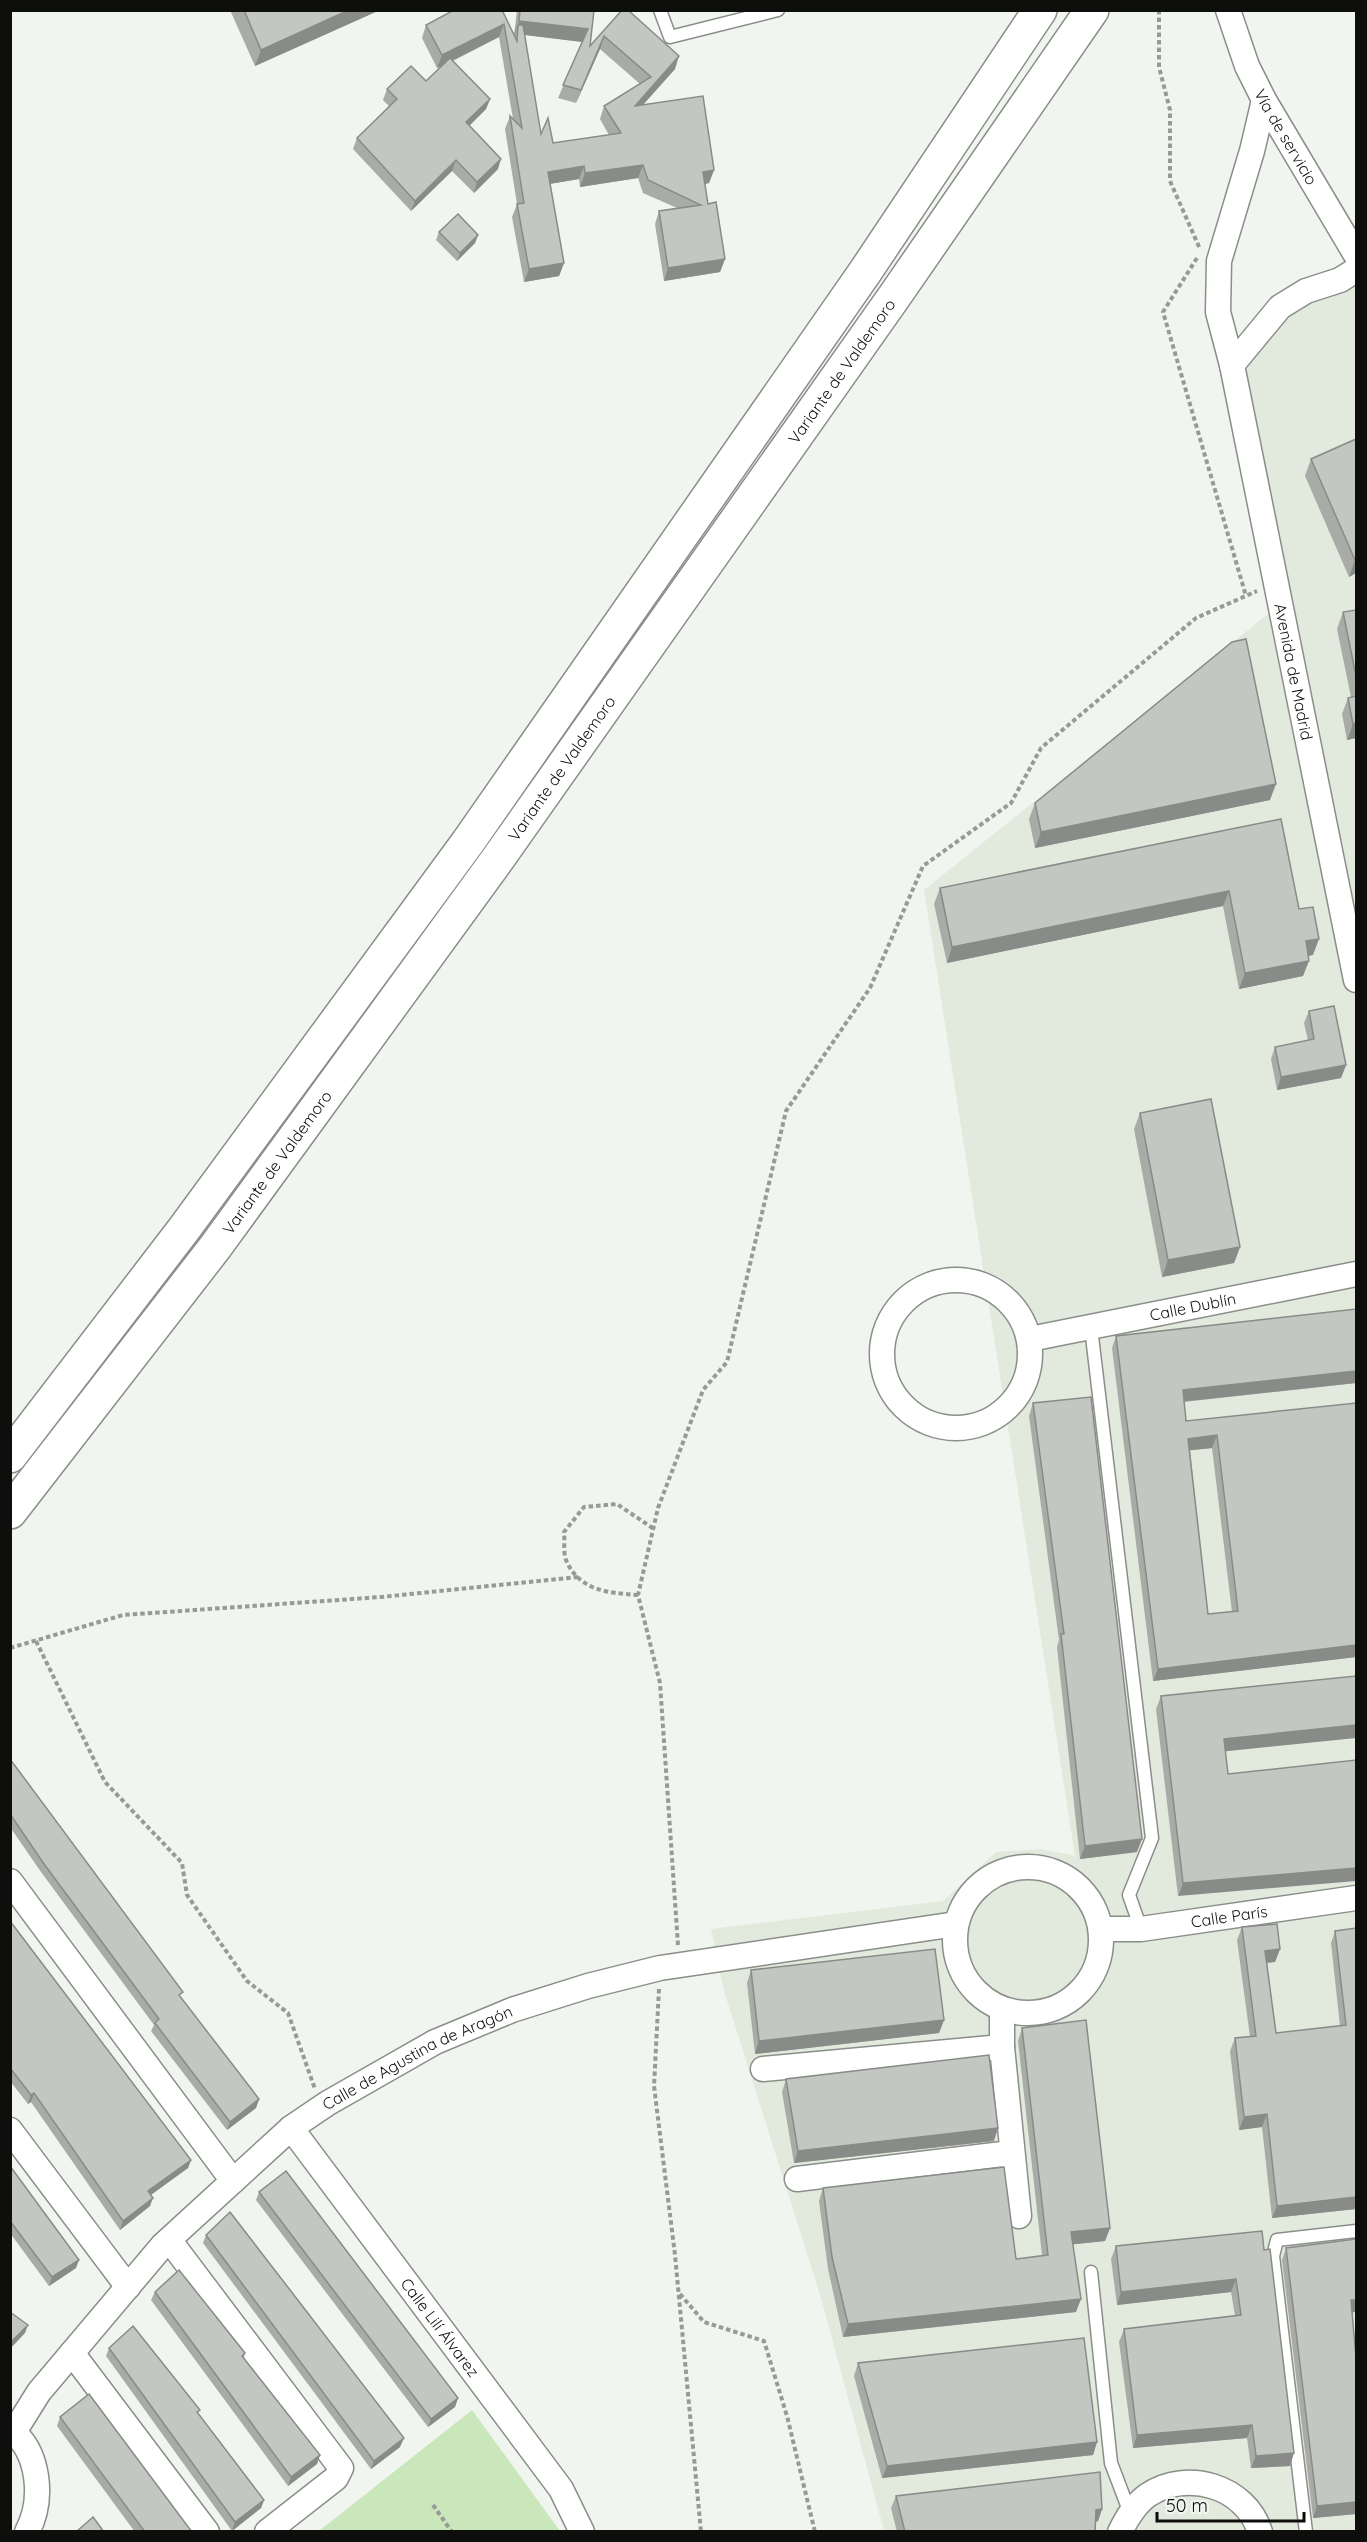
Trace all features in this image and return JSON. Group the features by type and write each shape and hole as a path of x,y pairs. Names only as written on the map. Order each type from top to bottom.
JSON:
{"main road":[{"name":"Variante de Valdemoro","path":"10,1456 184,1229 468,842 865,272 1040,10"},
{"name":"Variante de Valdemoro","path":"10,1512 216,1246 490,870 1058,62 1092,10"}],"street":[{"name":"Vía de servicio","path":"1228,10 1247,66 1264,100 1356,255"},
{"name":"Avenida de Madrid","path":"1264,100 1252,151 1211,253 1218,312 1232,365 1356,980"},
{"path":"1232,365 1280,307 1306,291 1340,280 1356,270"},
{"name":"Calle Dublín","path":"1030,1339 1356,1274"},
{"path":"957,1279 990,1287 1016,1309 1030,1339 1029,1373 1014,1402 987,1423 954,1430 921,1421 896,1400 882,1370 882,1336 898,1306 924,1286 957,1279"},
{"path":"1019,1867 1042,1867 1064,1875 1082,1889 1095,1907 1101,1929 1101,1951 1095,1972 1074,1997 1045,2012 1023,2013 1002,2008 983,1999 969,1984 959,1965 954,1945 956,1924 964,1903 978,1885 998,1873 1019,1867"},
{"path":"10,1881 233,2181"},
{"name":"Calle París","path":"1101,1929 1141,1929 1356,1898"},
{"name":"Calle de Agustina de Aragón","path":"12,2430 39,2392 163,2245 291,2128 321,2107 435,2042 512,2010 588,1986 670,1966 956,1924"},
{"path":"1002,2008 1002,2047 1019,2216"},
{"path":"763,2069 1002,2047"},
{"name":"Calle Lilí Álvarez","path":"291,2128 561,2489 582,2532"},
{"path":"10,2130 128,2287"},
{"path":"797,2179 1011,2153"},
{"path":"170,2241 341,2468 336,2478 267,2532"},
{"path":"72,2353 207,2532"},
{"path":"12,2430 28,2451 36,2474 38,2498 30,2528"},
{"path":"1125,2522 1148,2495 1171,2484 1197,2482 1221,2488 1242,2502 1258,2523 1260,2532"}],"lane":[{"path":"660,10 670,37 778,10"},
{"path":"1090,1328 1152,1838 1129,1895 1141,1929"},
{"path":"1306,2532 1273,2256 1277,2240 1356,2231"},
{"path":"1091,2272 1111,2463 1125,2522"}],"path":[{"path":"1159,10 1159,67 1170,110 1170,181 1211,253 1163,312 1246,596"},
{"path":"700,2532 679,2293 654,2086 670,1966 660,1683 638,1595 658,1508 703,1390 728,1362 786,1111 870,988 923,866 1011,802 1041,748 1196,618 1276,582"},
{"path":"638,1595 607,1593 582,1582 565,1559 564,1532 584,1507 617,1504 654,1529"},
{"path":"10,1648 123,1615 381,1597 578,1577"},
{"path":"36,1641 105,1782 182,1863 188,1895 247,1981 288,2013 321,2107"},
{"path":"679,2293 704,2322 764,2341 787,2416 815,2532"},
{"path":"433,2505 452,2532"}],"shaded area":[{"path":"1356,270 1356,2531 884,2531 821,2298 724,1991 711,1929 943,1901 996,1852 1042,1849 1075,1856 924,890 1273,610 1232,365 1280,307"}],"green space":[{"path":"472,2410 560,2531 319,2531"}],"building":[{"path":"244,10 349,10 261,50"},
{"path":"454,10 502,10 517,41 518,25 523,25 541,134 548,118 553,143 621,133 604,106 651,77 604,36 581,90 563,85 588,29 519,21 520,10 594,10 590,46 622,10 628,10 679,56 635,106 703,96 714,170 703,172 708,204 716,202 725,259 668,268 659,211 701,205 648,180 643,165 585,173 584,166 548,172 564,263 529,269 517,204 524,203 510,116 522,128 504,24 442,55 426,25"},
{"path":"450,58 490,99 466,122 501,159 477,182 456,160 415,201 357,138 397,99 387,89 411,66 426,81"},
{"path":"458,214 478,235 460,253 439,232"},
{"path":"1356,439 1356,559 1355,560 1311,459"},
{"path":"1356,610 1356,676 1343,612"},
{"path":"1246,639 1276,784 1041,832 1035,803 1232,642"},
{"path":"1356,696 1356,723 1353,724 1348,698"},
{"path":"1281,819 1299,909 1313,907 1319,939 1306,941 1309,961 1245,973 1229,891 952,947 940,888"},
{"path":"1334,1006 1346,1065 1281,1077 1275,1047 1314,1039 1309,1011"},
{"path":"1211,1099 1240,1247 1168,1260 1140,1113"},
{"path":"1356,1309 1356,1371 1183,1390 1186,1421 1356,1403 1356,1645 1158,1669 1116,1336","holes":["1217,1435 1238,1611 1208,1614 1188,1439"]},
{"path":"1091,1397 1142,1839 1085,1846 1061,1634 1064,1634 1033,1403"},
{"path":"1356,1676 1356,1725 1224,1739 1228,1774 1356,1760 1356,1868 1183,1883 1161,1696"},
{"path":"10,1759 183,1992 179,1995 259,2099 230,2122 155,2023 159,2019 44,1864 10,1814"},
{"path":"10,1921 191,2160 148,2191 153,2198 123,2221 34,2093 31,2095 10,2068"},
{"path":"1277,1924 1280,1949 1265,1951 1276,2033 1346,2025 1335,1931 1356,1928 1356,2197 1277,2206 1267,2114 1244,2117 1235,2038 1256,2036 1242,1927"},
{"path":"935,1949 944,2020 759,2041 751,1970"},
{"path":"1086,2020 1110,2228 1071,2232 1081,2299 848,2324 832,2257 823,2188 1004,2167 1016,2259 1048,2255 1022,2028"},
{"path":"989,2055 998,2128 798,2151 786,2079"},
{"path":"10,2166 79,2260 52,2277 10,2221"},
{"path":"286,2171 458,2398 431,2419 259,2192"},
{"path":"230,2212 404,2438 374,2461 206,2235"},
{"path":"1262,2231 1264,2250 1270,2249 1294,2453 1256,2456 1252,2425 1137,2435 1124,2329 1241,2315 1236,2279 1121,2292 1116,2246"},
{"path":"1356,2239 1356,2300 1351,2300 1356,2358 1356,2502 1317,2506 1286,2248"},
{"path":"179,2270 245,2353 242,2356 320,2455 291,2477 155,2292"},
{"path":"10,2312 28,2325 10,2343"},
{"path":"133,2326 200,2410 197,2412 264,2500 235,2522 109,2348"},
{"path":"1084,2338 1097,2442 887,2466 858,2363"},
{"path":"89,2394 192,2532 145,2532 60,2417"},
{"path":"1100,2472 1102,2509 1096,2510 1095,2532 905,2532 896,2496"},
{"path":"93,2517 104,2532 76,2532"}]}
